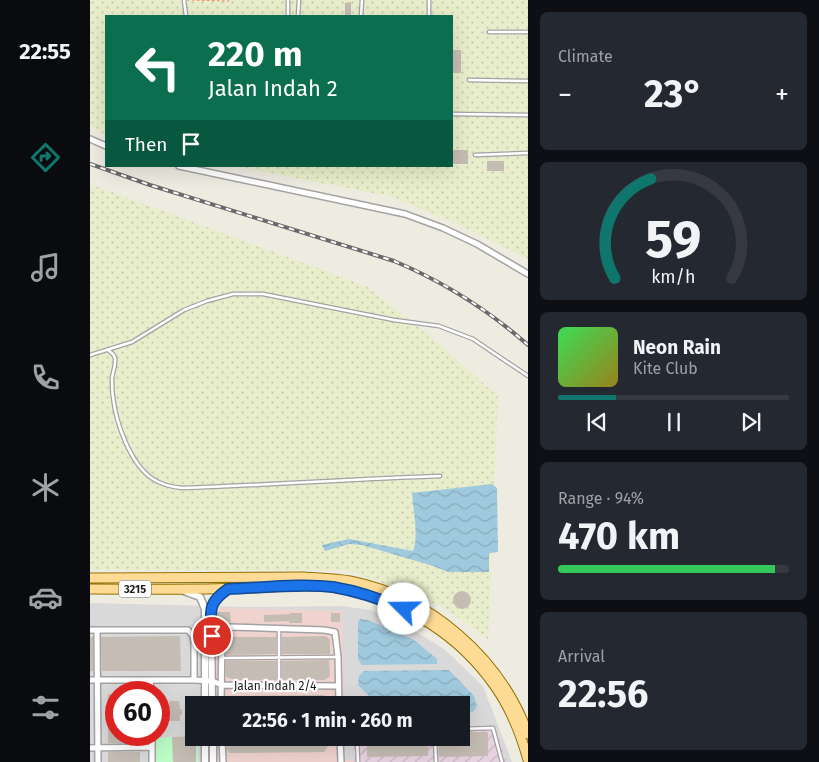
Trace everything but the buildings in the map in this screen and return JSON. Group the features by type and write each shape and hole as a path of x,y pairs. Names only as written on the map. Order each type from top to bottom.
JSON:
{"main road":[{"name":"3215","path":"90,578 304,577 350,581 369,586 396,596 422,609 474,648 498,676 520,713 528,734"},
{"name":"3215","path":"90,589 228,589 310,586 332,587 368,595 413,613 445,634 474,660 490,679 517,726 528,760"}],"street":[{"path":"90,139 105,146"},
{"path":"184,167 405,214 443,228 477,244 528,274"},
{"path":"179,589 200,597 205,609 205,696"},
{"path":"212,696 212,603 218,595 228,589"},
{"path":"221,696 223,631 229,627 329,630 335,632 338,657 339,696"},
{"path":"90,630 188,630 193,636 194,641 194,680"},
{"path":"97,630 98,762"},
{"path":"90,680 212,681"},
{"name":"Jalan Indah 2/4","path":"212,681 222,685 338,686"},
{"path":"205,746 205,762"},
{"path":"213,746 213,762"},
{"path":"222,746 223,762"},
{"path":"340,746 340,762"},
{"path":"90,748 152,747 152,762"}],"lane":[{"path":"184,0 186,15"},
{"path":"288,0 288,15"},
{"path":"298,15 299,0"},
{"path":"361,15 362,0"},
{"path":"429,0 429,15"},
{"path":"489,32 528,32"},
{"path":"468,80 528,81"},
{"path":"453,114 528,115"},
{"path":"475,155 528,153"},
{"path":"90,356 132,342 184,310 207,301 232,294 263,294 394,320 439,326 473,339 528,376"},
{"path":"108,350 115,357 112,377 113,396 116,414 126,443 141,469 153,479 168,486 182,488 273,485 365,478 440,476"},
{"path":"279,629 279,686"},
{"path":"221,658 338,657"},
{"path":"470,729 492,728 502,762"},
{"path":"357,746 358,762"},
{"path":"435,746 436,762"}],"path":[{"path":"184,0 229,1"}],"shaded area":[{"path":"90,603 249,607 342,606 371,610 400,622 444,649 483,686 512,762 90,762"},
{"path":"215,608 342,611 344,696 216,696"},
{"path":"495,725 507,762 354,762 353,746 470,746 470,726"},
{"path":"217,746 345,746 345,760 354,761 354,762 217,762"}],"green space":[{"path":"90,0 528,0 528,259 455,223 393,197 240,167 453,167 453,15 105,15 105,134 90,126"},
{"path":"90,184 366,286 428,334 498,396 488,640 445,608 348,570 90,570"},
{"path":"185,736 185,746 197,746 198,762 153,762 153,746 170,746 170,737"}],"water":[{"path":"492,484 497,488 498,552 490,553 489,555 489,572 448,572 362,545 349,544 325,551 322,545 349,539 413,551 416,531 412,493"},
{"path":"360,619 368,620 414,640 437,659 437,664 362,665 358,659 358,622"},
{"path":"449,670 474,696 477,706 473,712 470,712 470,696 369,696 358,685 359,676 364,671"}],"railway":[{"path":"90,164 150,185 394,261 448,287 464,297 528,345"}],"route":[{"path":"212,636 212,603 218,595 228,589 332,587 368,595 404,609"}]}
